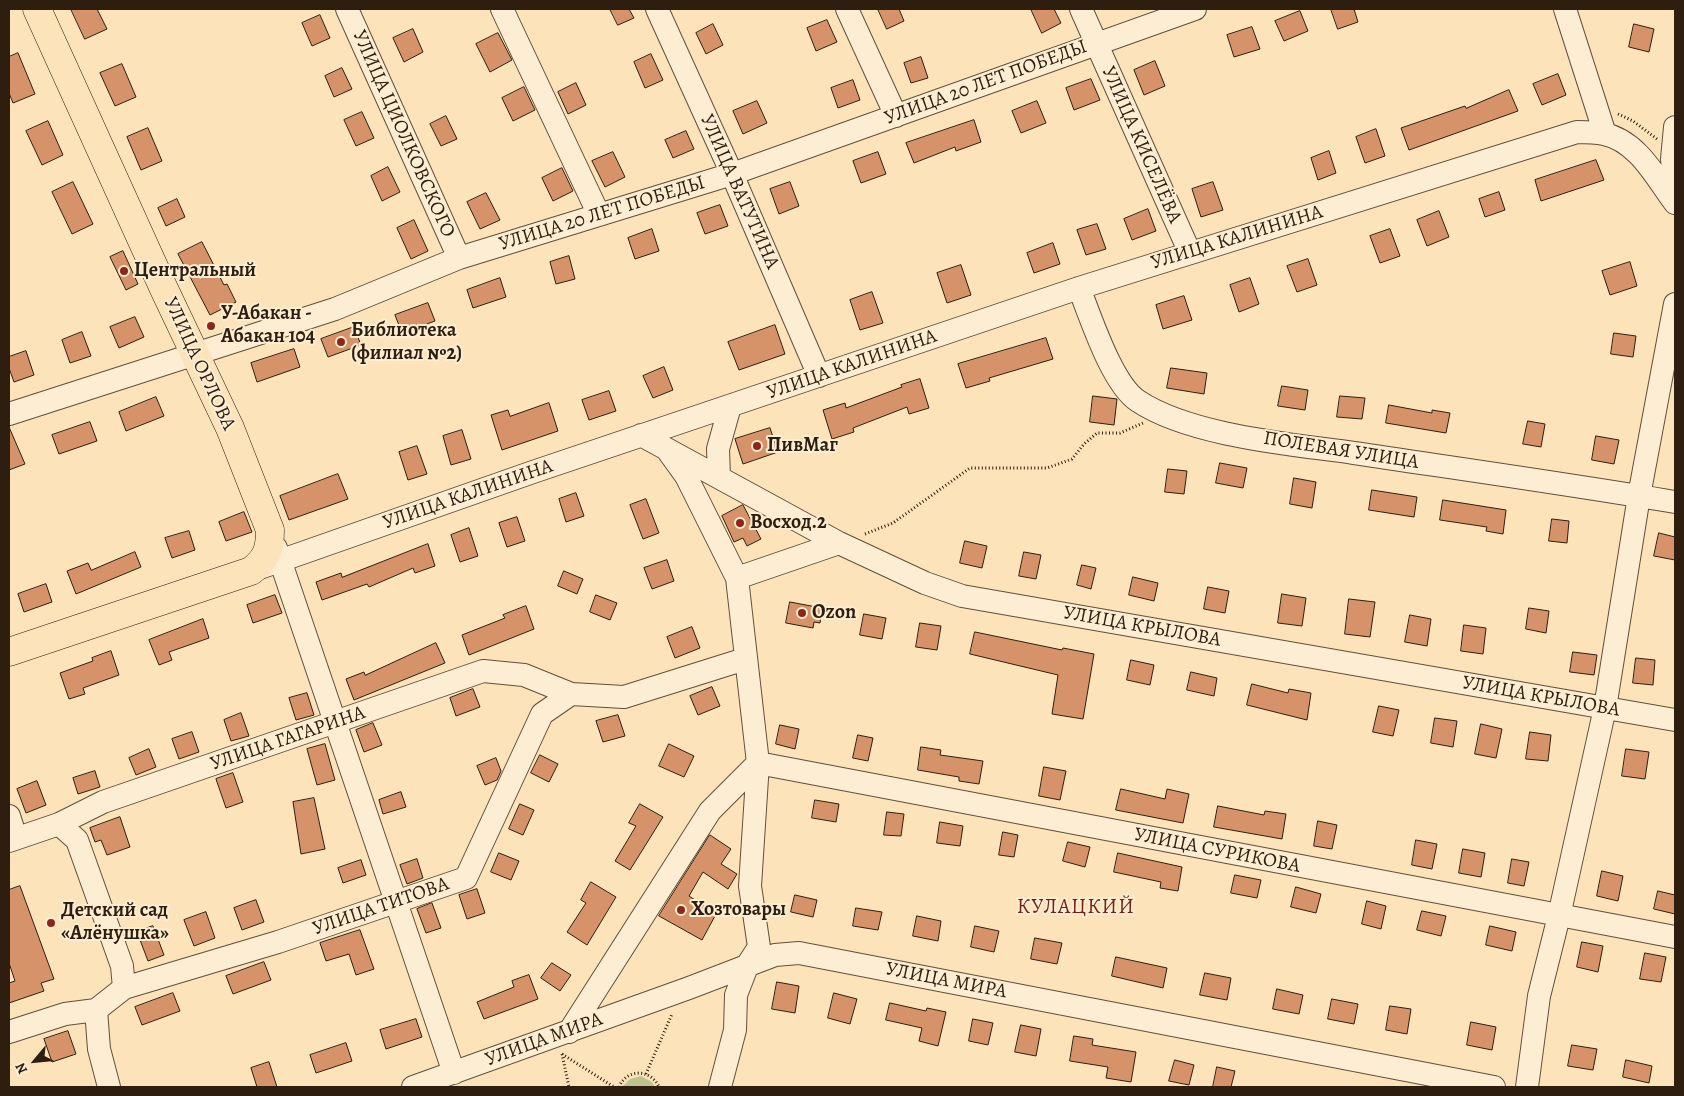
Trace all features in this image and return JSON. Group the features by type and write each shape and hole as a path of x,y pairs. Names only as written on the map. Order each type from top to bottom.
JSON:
{"main road":[{"name":"УЛИЦА ОРЛОВА","path":"37,9 164,289 196,352 230,428 270,530"},
{"path":"251,571 263,562 268,553 270,530"},
{"name":"УЛИЦА КАЛИНИНА","path":"9,652 251,571"}],"street":[{"name":"УЛИЦА ЦИОЛКОВСКОГО","path":"347,9 458,258"},
{"path":"502,9 599,215"},
{"name":"УЛИЦА ВАТУТИНА","path":"657,9 732,174 818,376"},
{"path":"847,9 896,116"},
{"name":"УЛИЦА КИСЕЛЁВА","path":"1081,9 1190,253"},
{"name":"УЛИЦА 20 ЛЕТ ПОБЕДЫ","path":"9,414 196,352 335,309 458,258 732,174 1095,43 1195,9"},
{"path":"1565,9 1605,134"},
{"path":"1675,127 1672,159 1675,192"},
{"name":"УЛИЦА КАЛИНИНА","path":"251,571 642,435 1079,288 1577,132 1605,134 1626,143 1641,157 1675,203"},
{"name":"ПОЛЕВАЯ УЛИЦА","path":"1079,288 1106,354 1123,385 1137,400 1164,415 1245,437 1675,502"},
{"path":"1526,1087 1539,996 1559,916 1605,708 1639,496 1675,304"},
{"path":"719,477 718,449 730,406"},
{"name":"УЛИЦА КРЫЛОВА","path":"642,435 839,543 925,582 962,596 1675,720"},
{"path":"665,446 686,476 737,578 758,763 750,886 759,947 748,964 736,995 735,1030 720,1087"},
{"path":"270,530 454,1073"},
{"path":"737,578 839,543"},
{"path":"571,694 624,697 745,659"},
{"name":"УЛИЦА ГАГАРИНА","path":"12,840 59,824 103,802 483,671 524,675 571,694"},
{"name":"УЛИЦА ТИТОВА","path":"96,1010 124,988 396,903 466,878 542,714 571,694"},
{"path":"565,1038 710,811 758,763"},
{"name":"УЛИЦА СУРИКОВА","path":"758,763 1675,937"},
{"path":"9,816 12,840"},
{"path":"59,824 77,840 122,966 124,988"},
{"name":"УЛИЦА МИРА","path":"413,1087 565,1038 748,964 775,955 800,953 1494,1087"},
{"path":"9,1032 65,1014 96,1010 99,1049 109,1087"}],"path":[{"path":"839,543 893,523 970,468 1048,468 1072,459 1084,444 1097,433 1120,433 1164,415"},
{"path":"646,1074 676,1007"},
{"path":"565,1038 562,1054 569,1087"},
{"path":"562,1054 614,1087"},
{"path":"619,1087 628,1076 646,1074 654,1078 659,1087"}],"green space":[{"path":"641,1076 652,1082 655,1087 622,1087 630,1079"}],"building":[{"path":"71,9 97,9 107,29 85,39"},
{"path":"610,9 629,9 634,18 618,25"},
{"path":"878,9 899,9 904,21 887,29"},
{"path":"1031,9 1054,9 1061,23 1042,33"},
{"path":"1331,9 1354,9 1358,22 1338,29"},
{"path":"1300,11 1308,31 1284,41 1275,21"},
{"path":"320,15 330,38 312,46 302,23"},
{"path":"827,20 837,42 816,51 807,28"},
{"path":"713,24 723,45 706,54 696,33"},
{"path":"1634,24 1654,29 1649,52 1629,47"},
{"path":"1252,27 1260,49 1234,57 1227,35"},
{"path":"413,29 423,52 404,62 393,38"},
{"path":"498,33 512,60 490,72 476,44"},
{"path":"18,53 35,94 13,103 9,93 9,57"},
{"path":"651,54 663,80 645,88 634,62"},
{"path":"921,57 928,78 911,83 904,63"},
{"path":"1155,61 1165,86 1144,95 1134,70"},
{"path":"122,64 136,97 115,106 100,73"},
{"path":"342,68 352,89 334,97 325,76"},
{"path":"1558,74 1566,95 1542,105 1533,84"},
{"path":"1091,79 1100,100 1074,110 1066,88"},
{"path":"853,80 860,100 838,108 831,88"},
{"path":"576,83 586,105 568,114 558,92"},
{"path":"524,87 535,110 513,121 502,98"},
{"path":"1509,90 1518,111 1409,150 1401,128 1465,106 1466,108"},
{"path":"757,101 767,123 743,134 733,111"},
{"path":"1037,101 1046,123 1021,133 1012,111"},
{"path":"362,112 374,138 356,146 344,120"},
{"path":"446,116 457,139 441,146 430,124"},
{"path":"974,120 981,142 956,151 955,147 914,163 906,143"},
{"path":"48,121 63,155 42,165 26,131"},
{"path":"148,128 162,161 141,170 127,137"},
{"path":"1376,129 1385,156 1365,163 1356,137"},
{"path":"686,131 694,149 673,158 665,140"},
{"path":"1329,151 1336,173 1318,180 1311,158"},
{"path":"613,152 625,177 605,187 592,161"},
{"path":"878,152 886,174 861,183 853,161"},
{"path":"1596,160 1604,180 1541,201 1535,180"},
{"path":"388,167 400,192 382,201 371,176"},
{"path":"562,168 573,191 553,201 542,178"},
{"path":"73,182 93,224 72,234 52,192"},
{"path":"790,182 799,206 779,214 770,189"},
{"path":"1213,182 1223,210 1201,217 1192,189"},
{"path":"1499,192 1505,210 1485,217 1479,199"},
{"path":"486,193 500,220 480,229 467,202"},
{"path":"177,199 185,217 166,226 158,208"},
{"path":"720,205 728,226 705,234 697,213"},
{"path":"1148,209 1156,231 1132,240 1124,219"},
{"path":"1439,211 1449,237 1427,246 1417,220"},
{"path":"414,220 428,251 411,259 397,228"},
{"path":"1097,224 1106,249 1086,255 1077,230"},
{"path":"652,229 659,251 635,259 628,238"},
{"path":"1390,229 1400,256 1380,263 1370,236"},
{"path":"202,242 224,285 227,284 236,302 210,315 178,254"},
{"path":"1053,243 1060,264 1034,273 1027,253"},
{"name":"Центральный","path":"123,251 138,284 126,290 110,257"},
{"path":"569,256 575,279 556,284 550,262"},
{"path":"1308,259 1317,285 1297,292 1287,266"},
{"path":"1630,262 1637,286 1610,295 1602,271"},
{"path":"961,265 971,295 947,303 937,273"},
{"path":"500,278 506,297 473,308 467,290"},
{"path":"1250,278 1259,304 1239,312 1230,285"},
{"path":"872,292 883,323 860,330 850,300"},
{"path":"1184,296 1192,320 1163,329 1156,305"},
{"path":"428,303 435,321 402,333 395,315"},
{"path":"135,317 144,337 119,348 110,327"},
{"path":"775,325 785,354 739,370 728,342"},
{"name":"Библиотека (филиал №2)","path":"354,327 361,345 328,357 321,339"},
{"path":"82,332 91,356 70,363 62,340"},
{"path":"1614,333 1636,336 1633,357 1611,354"},
{"path":"1046,338 1053,359 989,378 990,381 966,388 958,364"},
{"path":"294,349 300,367 257,382 251,363"},
{"path":"26,351 34,375 14,382 9,368 9,357"},
{"path":"664,367 673,390 653,398 643,376"},
{"path":"1171,368 1207,373 1204,394 1167,388"},
{"path":"920,379 929,408 909,414 907,407 853,428 854,432 832,439 823,410 845,403 846,408"},
{"path":"1282,386 1308,390 1305,410 1278,406"},
{"path":"609,391 616,411 589,420 582,400"},
{"path":"1093,396 1117,399 1114,425 1090,422"},
{"path":"1340,396 1365,398 1362,419 1337,417"},
{"path":"156,397 164,416 126,431 119,412"},
{"path":"549,403 558,431 502,450 491,415 508,410 510,416"},
{"path":"1389,405 1432,413 1432,410 1450,413 1446,433 1386,423"},
{"path":"1528,421 1545,424 1541,447 1523,444"},
{"path":"90,422 97,441 59,454 52,435"},
{"path":"9,427 25,464 9,470"},
{"name":"ПивМаг","path":"770,428 778,452 743,464 735,439"},
{"path":"462,430 471,459 451,465 443,436"},
{"path":"1596,436 1619,440 1614,464 1592,460"},
{"path":"417,446 427,474 408,480 399,452"},
{"path":"1220,463 1247,468 1243,488 1216,483"},
{"path":"1168,469 1187,471 1184,494 1165,492"},
{"path":"338,474 348,499 289,520 280,496"},
{"path":"1294,478 1316,482 1312,508 1290,504"},
{"path":"1372,490 1417,497 1414,517 1369,510"},
{"path":"576,493 584,516 566,522 559,499"},
{"path":"646,499 659,533 643,539 630,505"},
{"path":"1443,500 1506,510 1503,534 1486,531 1487,527 1440,520"},
{"name":"Восход.2","path":"743,505 761,539 747,546 743,538 734,542 722,516"},
{"path":"244,512 252,532 226,541 219,522"},
{"path":"517,517 525,541 507,547 499,523"},
{"path":"1552,519 1569,521 1567,543 1549,541"},
{"path":"469,528 478,556 460,562 451,535"},
{"path":"189,531 195,550 172,558 165,538"},
{"path":"1659,533 1675,537 1675,560 1654,556"},
{"path":"965,541 987,546 982,568 960,563"},
{"path":"428,544 435,566 415,573 413,568 369,587 367,584 322,600 316,582 341,573 342,577"},
{"path":"135,552 141,567 76,594 67,571 88,563 91,570"},
{"path":"1024,552 1041,555 1036,579 1019,576"},
{"path":"667,560 674,581 652,589 644,568"},
{"path":"1082,565 1096,568 1091,589 1077,585"},
{"path":"564,571 583,579 577,594 558,586"},
{"path":"1133,577 1158,583 1154,601 1129,595"},
{"path":"46,584 52,602 24,612 18,594"},
{"path":"1208,587 1229,591 1225,613 1204,609"},
{"path":"1282,594 1306,598 1302,626 1278,623"},
{"path":"275,595 282,613 253,623 247,605"},
{"path":"596,595 617,603 610,620 590,612"},
{"path":"1349,599 1375,602 1370,637 1345,634"},
{"path":"790,602 822,608 820,623 814,622 813,628 786,623"},
{"path":"526,606 534,629 469,655 462,635 505,618 503,615"},
{"path":"1529,608 1549,611 1546,633 1526,629"},
{"path":"864,614 886,618 882,639 860,635"},
{"path":"1410,615 1431,619 1427,646 1405,642"},
{"path":"203,619 209,638 169,652 172,660 159,665 149,640"},
{"path":"920,623 941,626 937,650 916,647"},
{"path":"1464,625 1486,628 1483,654 1461,651"},
{"path":"692,627 700,648 675,658 667,637"},
{"path":"975,632 1062,650 1063,648 1094,654 1083,719 1052,714 1058,675 970,654"},
{"path":"436,643 445,663 354,700 346,679 364,672 365,675"},
{"path":"111,651 119,675 83,688 85,694 69,699 60,673 93,661 92,658"},
{"path":"1573,652 1597,655 1594,675 1570,672"},
{"path":"1636,658 1655,660 1653,685 1633,683"},
{"path":"1131,660 1154,665 1150,685 1127,680"},
{"path":"1191,672 1217,678 1214,696 1187,690"},
{"path":"1252,684 1288,693 1289,689 1311,693 1307,720 1247,705"},
{"path":"712,687 720,706 698,715 690,696"},
{"path":"473,689 480,707 456,716 450,698"},
{"path":"307,693 314,715 296,720 289,698"},
{"path":"1379,706 1399,710 1393,736 1373,732"},
{"path":"241,713 249,736 231,741 224,720"},
{"path":"618,715 625,736 603,742 596,721"},
{"path":"1435,718 1457,721 1453,747 1431,743"},
{"path":"373,723 382,745 364,752 356,730"},
{"path":"1481,724 1502,729 1496,758 1475,754"},
{"path":"780,725 799,729 795,749 776,744"},
{"path":"192,732 199,752 179,759 172,739"},
{"path":"1530,732 1551,735 1548,761 1526,759"},
{"path":"858,735 873,738 868,761 853,758"},
{"path":"325,744 335,780 317,785 307,749"},
{"path":"669,744 694,756 684,777 659,766"},
{"path":"921,747 941,750 940,755 983,761 979,784 959,781 959,777 918,770"},
{"path":"149,749 156,767 136,775 129,758"},
{"path":"1626,749 1649,752 1645,779 1622,776"},
{"path":"540,755 558,764 549,782 531,773"},
{"path":"496,758 501,771 497,780 485,785 477,766"},
{"path":"1044,767 1066,771 1060,800 1039,796"},
{"path":"95,771 100,787 78,794 73,778"},
{"path":"233,773 243,802 226,808 216,779"},
{"path":"37,781 46,805 26,813 17,789"},
{"path":"1121,789 1165,799 1167,789 1189,794 1183,823 1116,810"},
{"path":"401,792 406,807 383,814 379,800"},
{"path":"314,798 325,849 301,854 293,802"},
{"path":"815,800 839,804 836,822 812,818"},
{"path":"520,804 534,810 523,835 509,829"},
{"path":"640,804 663,817 630,870 615,861 636,826 629,823"},
{"path":"1218,806 1264,815 1265,811 1286,814 1282,839 1214,827"},
{"path":"887,812 904,814 901,836 884,835"},
{"path":"120,817 130,847 107,855 101,840 95,842 90,828"},
{"path":"1318,821 1337,825 1332,849 1314,846"},
{"path":"940,822 963,826 960,846 937,843"},
{"path":"1003,832 1018,835 1014,857 999,855"},
{"path":"710,835 731,849 721,864 737,874 728,889 703,872 689,896 716,914 702,940 659,916"},
{"path":"1416,840 1437,844 1432,869 1412,865"},
{"path":"1068,842 1090,847 1085,867 1063,861"},
{"path":"1463,849 1485,853 1481,877 1459,873"},
{"path":"499,853 519,861 511,880 491,872"},
{"path":"1118,853 1182,867 1178,891 1160,888 1161,882 1114,872"},
{"path":"417,859 423,878 407,884 400,865"},
{"path":"1512,859 1529,862 1524,886 1508,883"},
{"path":"361,860 366,875 343,883 338,868"},
{"path":"1602,871 1623,876 1618,901 1597,896"},
{"path":"1235,875 1261,880 1257,898 1231,893"},
{"path":"591,882 616,897 587,945 567,932 586,903 581,900"},
{"path":"20,886 54,979 41,983 44,991 9,1003 9,983 15,981 9,963 9,890"},
{"path":"1296,887 1321,894 1316,913 1291,907"},
{"path":"477,889 485,913 467,919 459,895"},
{"path":"1658,891 1675,895 1675,914 1654,909"},
{"path":"795,895 817,900 813,917 791,912"},
{"path":"256,900 264,922 242,930 234,908"},
{"path":"1367,901 1386,906 1381,929 1362,924"},
{"path":"432,903 441,928 426,933 417,909"},
{"path":"856,908 882,912 878,930 853,926"},
{"path":"1422,911 1446,916 1441,936 1417,930"},
{"path":"206,912 215,938 194,946 184,920"},
{"path":"917,916 941,921 938,941 913,936"},
{"path":"153,926 164,955 148,961 137,932"},
{"path":"975,926 999,931 994,952 971,947"},
{"path":"1490,926 1516,932 1512,951 1486,945"},
{"path":"360,930 374,969 356,975 349,954 326,961 320,943"},
{"path":"1035,938 1062,943 1057,964 1031,959"},
{"path":"1582,942 1603,946 1598,972 1577,967"},
{"path":"1645,953 1666,957 1661,982 1640,979"},
{"path":"1116,957 1167,968 1163,988 1112,976"},
{"path":"264,962 271,980 233,994 226,976"},
{"path":"552,963 571,975 560,991 541,978"},
{"path":"1205,973 1231,978 1227,1000 1200,995"},
{"path":"529,975 538,999 484,1019 477,1002 514,987 512,981"},
{"path":"777,982 799,986 795,1013 772,1009"},
{"path":"1277,989 1303,995 1299,1014 1273,1009"},
{"path":"173,993 180,1011 142,1025 135,1007"},
{"path":"834,993 857,999 850,1024 828,1018"},
{"path":"1332,999 1358,1004 1354,1024 1328,1019"},
{"path":"890,1003 926,1011 927,1008 946,1012 938,1046 919,1041 922,1028 886,1020"},
{"path":"1390,1006 1411,1009 1407,1034 1386,1030"},
{"path":"416,1019 422,1037 386,1049 380,1030"},
{"path":"973,1019 993,1023 988,1045 969,1041"},
{"path":"1471,1022 1496,1027 1492,1050 1467,1045"},
{"path":"1021,1025 1041,1029 1036,1056 1015,1052"},
{"path":"68,1031 76,1054 52,1062 44,1039"},
{"path":"1074,1036 1093,1039 1092,1045 1136,1052 1131,1082 1106,1078 1108,1067 1070,1061"},
{"path":"346,1043 352,1061 316,1073 310,1055"},
{"path":"1572,1045 1597,1049 1593,1070 1568,1066"},
{"path":"1175,1060 1194,1065 1189,1085 1169,1081"},
{"path":"1626,1060 1652,1066 1649,1083 1623,1077"},
{"path":"269,1062 277,1087 257,1087 251,1068"},
{"path":"1217,1067 1235,1071 1231,1087 1213,1087"}],"place":[{"name":"Центральный","path":"124,271"},
{"name":"У-Абакан - Абакан 104","path":"211,326"},
{"name":"Библиотека (филиал №2)","path":"341,342"},
{"name":"ПивМаг","path":"757,446"},
{"name":"Восход.2","path":"740,523"},
{"name":"Ozon","path":"802,613"},
{"name":"Хозтовары","path":"681,910"},
{"name":"Детский сад «Алёнушка»","path":"51,923"}],"district":[{"name":"КУЛАЦКИЙ","path":"1076,908"}]}
